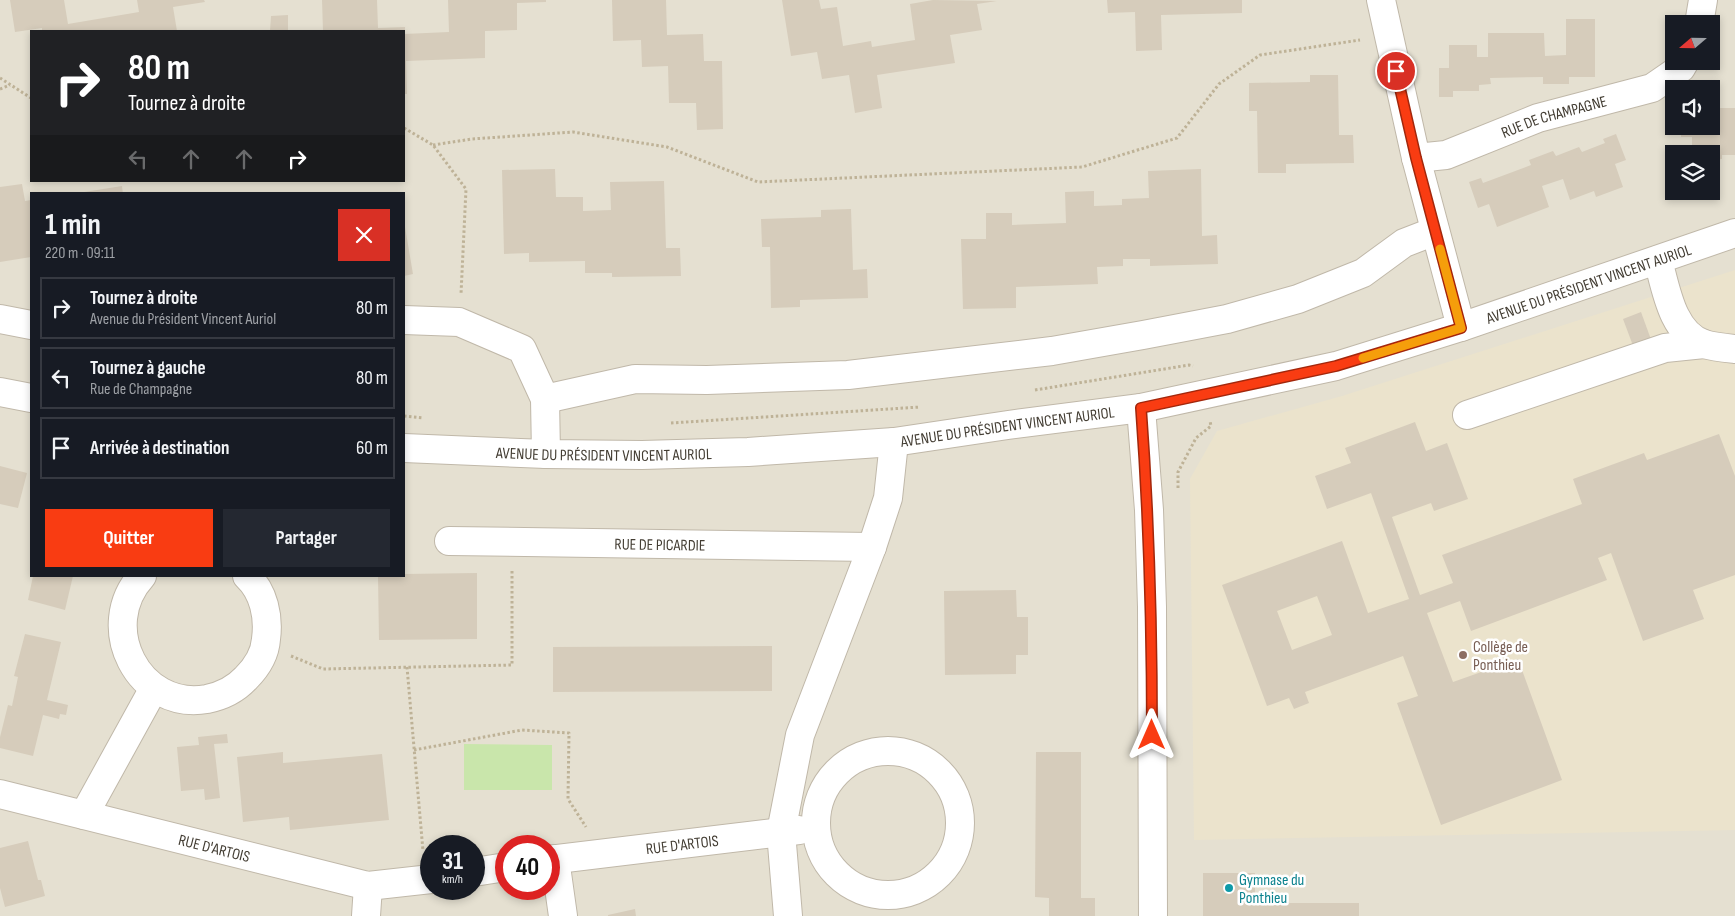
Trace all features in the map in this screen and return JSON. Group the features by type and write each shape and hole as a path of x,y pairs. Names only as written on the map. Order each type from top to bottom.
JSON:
{"street":[{"path":"1381,0 1416,158 1461,328"},
{"path":"1700,15 1703,0"},
{"name":"RUE DE CHAMPAGNE","path":"1416,158 1446,155 1538,118 1652,88 1678,70"},
{"path":"545,399 635,379 707,380 848,375 1052,351 1143,335 1227,319 1298,300 1363,273 1404,243 1435,230"},
{"name":"AVENUE DU PRÉSIDENT VINCENT AURIOL","path":"405,448 546,454 642,455 739,452 894,442 1141,408 1336,366 1461,328 1735,233"},
{"path":"1658,260 1673,311 1686,333 1704,344"},
{"path":"0,319 30,326"},
{"path":"405,320 459,322 522,349 545,399 546,454"},
{"path":"1468,415 1665,348 1704,344 1735,349"},
{"path":"0,392 30,398"},
{"path":"1141,408 1152,607 1152,916"},
{"path":"788,916 781,832 800,735 872,547 888,498 894,442"},
{"name":"RUE DE PICARDIE","path":"448,541 872,547"},
{"path":"141,577 127,598 122,623 125,648 136,671 154,688 175,698 198,700 220,696 240,685 256,668 266,647 268,624 264,602 253,581 248,577"},
{"path":"84,815 154,688"},
{"path":"890,751 913,755 933,767 949,785 958,807 960,831 954,854 940,873 921,887 899,895 875,894 852,886 834,871 822,851 816,828 818,804 829,782 845,765 866,754 890,751"},
{"name":"RUE D'ARTOIS","path":"0,794 368,886 420,880"},
{"name":"RUE D'ARTOIS","path":"560,859 816,828"},
{"path":"366,916 368,886"},
{"path":"560,900 563,916"}],"path":[{"path":"433,145 472,139 573,132 667,147 758,182 1082,167 1177,138 1219,84 1260,55 1388,36"},
{"path":"0,78 30,97"},
{"path":"0,89 10,85"},
{"path":"405,129 433,145 466,189 459,322"},
{"path":"1033,391 1189,365 1202,370 1211,426 1196,438 1178,472 1178,490"},
{"path":"671,423 928,406"},
{"path":"405,416 432,418"},
{"path":"266,647 323,669 512,665 512,542"},
{"path":"406,667 423,835"},
{"path":"414,750 522,730 569,733 568,799 602,853"}],"shaded area":[{"path":"0,0 1735,0 1735,916 0,916"},
{"name":"Collège de Ponthieu","path":"1735,270 1735,830 1194,840 1190,479 1217,431 1342,396"}],"green space":[{"path":"464,744 552,745 552,790 464,790"}],"building":[{"path":"10,0 64,0 68,24 139,12 137,0 204,0 205,2 173,7 177,30 42,30 42,28 15,32"},
{"path":"322,0 377,0 378,28 405,27 405,30 323,30"},
{"path":"448,0 546,0 546,2 517,3 517,30 485,31 485,58 406,61 407,94 405,94 405,34 449,32"},
{"path":"612,0 666,0 667,35 703,34 704,61 722,61 723,129 697,130 696,103 669,103 668,66 642,67 641,40 613,41"},
{"path":"782,0 819,0 821,9 837,7 843,46 871,41 872,47 915,40 910,4 933,0 997,1 977,4 982,30 950,35 955,63 877,75 882,108 855,113 849,75 822,79 817,52 791,56"},
{"path":"1107,0 1242,0 1242,13 1161,15 1162,50 1136,51 1135,12 1108,13"},
{"path":"288,15 288,30 270,30 271,16"},
{"path":"1566,19 1595,19 1595,77 1569,77 1569,84 1543,84 1543,77 1490,78 1491,84 1479,85 1479,91 1453,91 1453,97 1439,97 1439,68 1449,68 1449,45 1477,45 1477,57 1488,57 1488,33 1544,33 1545,56 1566,55"},
{"path":"1310,75 1338,75 1339,135 1353,135 1354,163 1286,164 1286,173 1258,173 1257,111 1249,111 1249,83 1310,82"},
{"path":"1720,108 1735,108 1735,155 1722,155 1722,159 1720,159 1720,145 1692,145 1692,137 1681,137 1681,135 1720,135"},
{"path":"1616,134 1626,160 1615,164 1623,187 1596,197 1594,191 1570,200 1563,179 1542,186 1549,207 1497,227 1489,204 1478,208 1469,182 1481,178 1483,183 1531,165 1529,160 1553,151 1556,156 1579,147 1582,152 1605,143 1603,139"},
{"path":"555,169 556,197 583,197 583,211 611,210 610,182 664,181 666,248 680,248 681,276 612,277 612,273 585,273 585,261 529,262 529,253 504,254 502,170"},
{"path":"1201,169 1202,236 1217,235 1218,264 1150,266 1150,259 1123,259 1123,266 1097,267 1098,284 1016,287 1016,308 963,309 961,239 986,239 986,213 1012,213 1012,225 1066,223 1065,192 1094,191 1094,206 1122,205 1122,199 1149,198 1148,171"},
{"path":"22,184 25,201 30,200 30,257 0,262 0,187"},
{"path":"122,186 123,192 84,192"},
{"path":"851,209 853,270 867,269 868,298 800,300 800,307 771,308 770,247 762,247 761,219 821,217 821,210"},
{"path":"405,227 413,274 405,276"},
{"path":"1641,312 1653,345 1635,351 1623,319"},
{"path":"1415,422 1426,451 1447,443 1468,499 1434,511 1431,503 1392,517 1420,595 1453,583 1442,555 1582,504 1573,479 1644,453 1647,460 1719,434 1735,476 1735,575 1693,590 1704,619 1643,641 1611,553 1598,558 1607,580 1471,631 1460,601 1427,613 1453,682 1518,659 1562,780 1441,825 1397,703 1418,696 1403,656 1305,692 1309,703 1294,709 1289,698 1267,706 1222,585 1342,541 1368,613 1409,599 1371,493 1327,509 1315,476 1351,463 1345,448","holes":["1317,596 1332,635 1292,650 1277,611"]},
{"path":"0,466 27,473 18,508 0,504"},
{"path":"477,573 477,639 379,640 378,577 405,577 405,574"},
{"path":"33,577 73,577 65,610 28,600"},
{"path":"1016,590 1017,617 1028,617 1028,655 1016,655 1016,674 945,675 944,591"},
{"path":"25,634 61,642 47,700 68,705 66,715 60,714 59,719 43,715 33,756 0,748 0,737 8,705 12,706 18,677 14,676"},
{"path":"772,646 772,691 553,692 553,647"},
{"path":"227,734 228,743 214,744 220,798 205,800 204,789 181,791 177,747 199,745 198,737"},
{"path":"283,752 283,763 382,754 389,820 290,830 289,817 243,822 237,757"},
{"path":"1036,752 1081,752 1081,898 1095,898 1095,916 1049,916 1049,898 1035,897"},
{"path":"28,841 38,880 41,880 45,896 5,907 0,888 0,848"},
{"name":"Gymnase du Ponthieu","path":"1203,873 1255,873 1255,903 1359,903 1359,916 1203,916"},
{"path":"635,909 636,916 608,916 608,915"}],"slow traffic":[{"path":"1363,358 1461,328 1440,249"}],"place":[{"name":"Collège de Ponthieu","path":"1463,655"},
{"name":"Gymnase du Ponthieu","path":"1229,888"}],"route":[{"path":"1152,735 1152,607 1141,408 1336,366 1461,328 1416,158 1396,71"}]}
